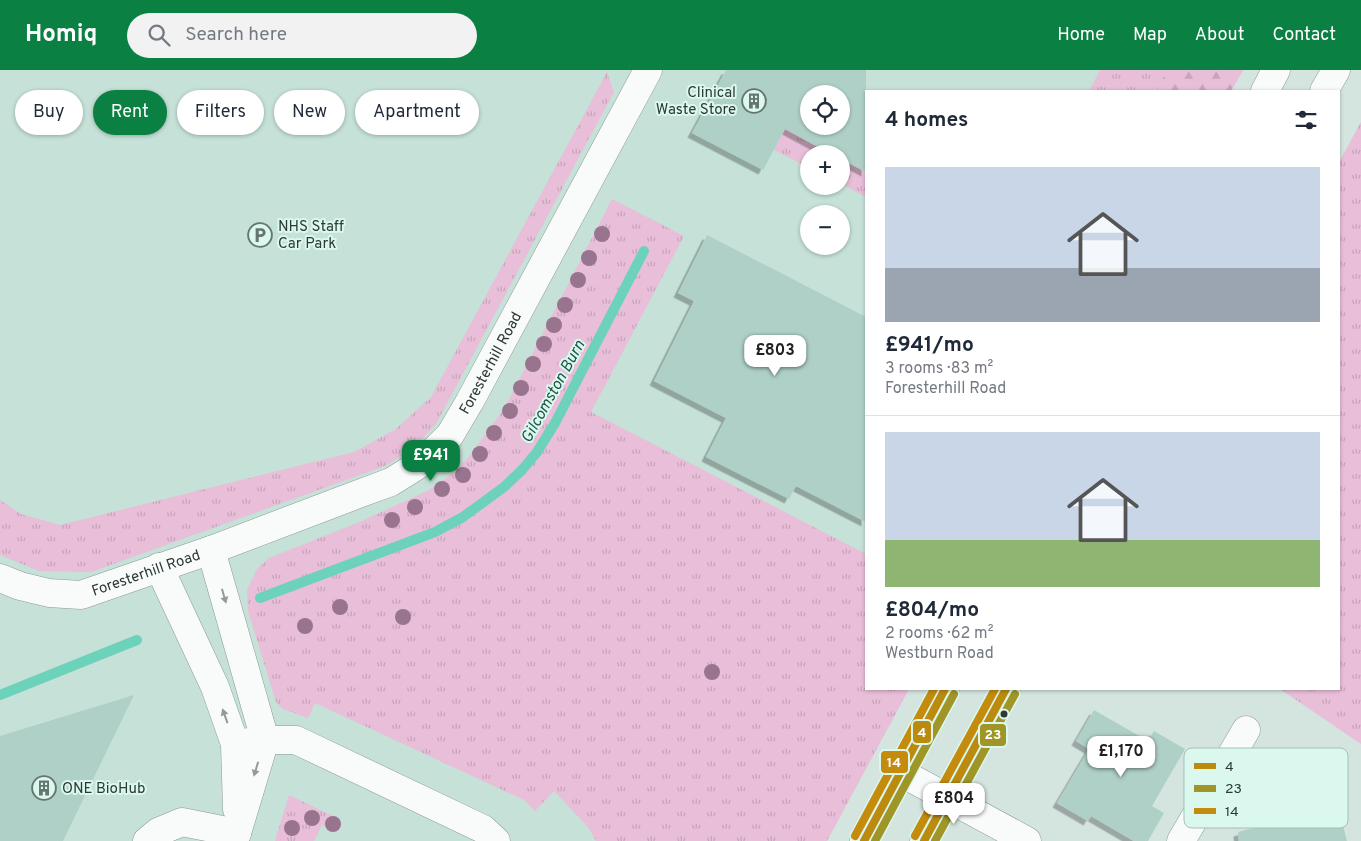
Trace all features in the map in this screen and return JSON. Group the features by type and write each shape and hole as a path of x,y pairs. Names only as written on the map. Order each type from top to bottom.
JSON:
{"street":[{"name":"Foresterhill Road","path":"0,578 20,586 49,593 81,594 211,550 391,482 423,462 450,435 470,401 648,70"},
{"path":"1266,90 1276,70"},
{"path":"1325,90 1336,70"},
{"path":"211,550 265,740 238,833"},
{"path":"159,567 214,688 235,744 238,833"},
{"path":"194,644 233,628"},
{"path":"864,841 944,690"},
{"path":"924,841 1005,690"},
{"path":"1235,748 1246,730"},
{"path":"235,744 265,740 296,740 483,829 496,841"},
{"path":"900,772 1027,841"},
{"path":"147,841 158,832 182,822 238,833"},
{"path":"1181,841 1189,828"}],"shaded area":[{"path":"0,70 1243,70 1232,90 865,90 865,690 908,690 827,841 0,841"}],"green space":[{"path":"816,70 812,85 808,85"},
{"path":"1100,70 1167,70 1157,90 1090,90"},
{"path":"1167,70 1243,70 1232,90 1157,90"},
{"path":"607,72 614,92 436,424 413,449 385,466 91,572 39,571 0,555 0,500 21,514 60,525 354,452 396,429 431,397"},
{"path":"800,100 800,135 815,145 800,145 800,163 774,150"},
{"path":"1361,122 1361,744 1281,690 1340,690 1340,160"},
{"path":"850,164 865,171 865,196 850,189"},
{"path":"612,199 684,236 591,412 865,553 865,690 908,690 827,841 596,841 588,827 554,791 535,811 524,800 315,703 308,718 283,709 276,702 248,611 247,590 257,569 269,558 362,521 429,490 448,477 468,458 504,409"},
{"path":"289,795 339,819 332,830 322,825 314,841 275,841"}],"building":[{"name":"Clinical Waste Store","path":"726,70 866,70 865,171 850,164 850,145 814,145 785,129 763,170 692,133"},
{"path":"707,235 865,316 865,521 796,486 789,499 706,457 726,418 654,381 694,301 678,293"},
{"name":"ONE BioHub","path":"134,695 63,841 0,841 0,736"},
{"path":"1094,710 1148,741 1154,731 1184,748 1152,806 1164,813 1148,841 1134,841 1091,816 1088,821 1057,803 1089,749 1076,741"},
{"path":"1253,828 1344,828 1347,841 1239,841 1238,832"}],"waterway":[{"name":"Gilcomston Burn","path":"260,598 435,532 463,517 504,487 537,452 555,423 644,251"},
{"name":"Gilcomston Burn","path":"0,695 137,640"}],"transit line":[{"name":"14","path":"855,836 933,690"},
{"name":"4","path":"864,841 944,690"},
{"name":"14","path":"915,836 994,690"},
{"name":"4","path":"924,841 1005,690"},
{"name":"23","path":"875,841 954,694"},
{"name":"23","path":"935,841 1015,694"}],"place":[{"name":"Clinical Waste Store","path":"754,101"},
{"name":"NHS Staff Car Park","path":"260,235"},
{"name":"ONE BioHub","path":"44,788"}]}
